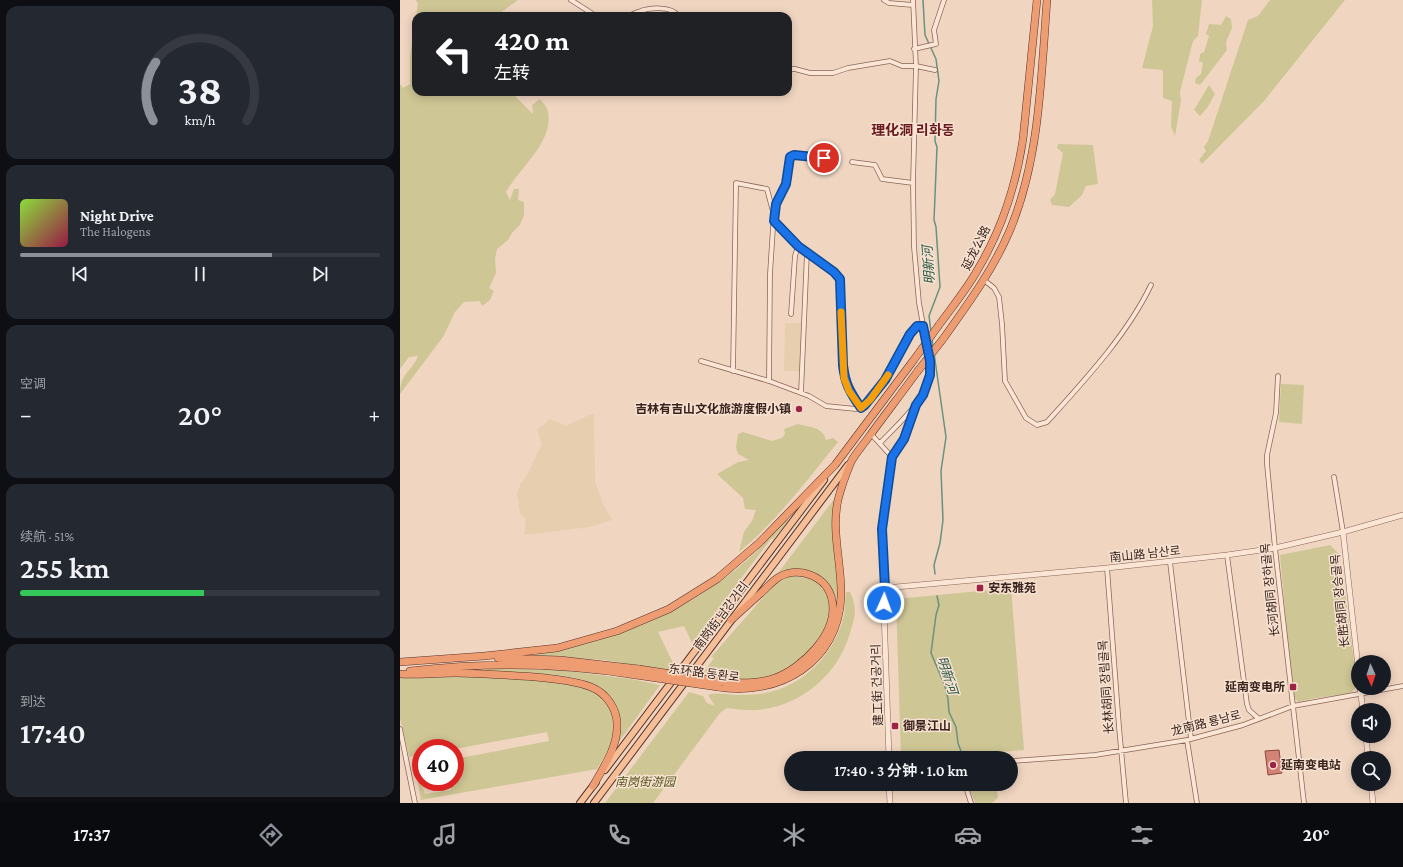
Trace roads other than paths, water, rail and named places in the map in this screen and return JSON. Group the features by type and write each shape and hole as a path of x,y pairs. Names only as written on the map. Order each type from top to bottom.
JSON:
{"highway":[{"name":"延龙公路","path":"835,465 894,387 978,270 993,241 1009,202 1020,162 1037,0"},
{"name":"延龙公路","path":"851,461 943,339 984,280 1010,230 1020,203 1030,164 1037,120 1046,0"},
{"name":"东环路 동환로","path":"720,685 751,689 781,682 801,671 816,658 828,641 837,621 841,596 836,543 836,510 851,461"},
{"path":"400,662 484,656 557,648 617,631 669,609 717,579 737,564 835,465"},
{"path":"484,656 502,659 560,660 720,685 773,679 800,665 810,655 826,633 832,617 832,600 826,586 818,578 805,573 791,573 778,577 731,620"},
{"path":"400,673 462,666 524,665 596,668 637,672"},
{"path":"400,673 507,675 564,680 592,687 603,694 610,701 616,716 617,725 616,738 610,755 593,786"}],"main road":[{"name":"南岗街 남강거리","path":"594,803 851,461"},
{"name":"南岗街 남강거리","path":"580,803 835,465"}],"street":[{"path":"571,0 590,12"},
{"path":"884,0 889,3 913,5"},
{"path":"885,588 882,529 892,457 904,439 916,405 925,389 931,368 923,326 914,247 913,183 916,66 914,49 913,0"},
{"path":"914,49 936,44 934,30 944,0"},
{"path":"640,12 651,9 669,9 674,12"},
{"path":"792,69 810,73 833,72 890,61 902,66 916,66 935,70"},
{"path":"769,381 770,274 774,212 776,204 786,184 790,157 794,155 824,158"},
{"path":"852,162 875,165 880,177 884,180 913,183"},
{"path":"733,371 736,183 767,189 770,204 774,212"},
{"path":"774,221 798,246 834,272 840,279 844,378 849,391 861,408"},
{"path":"791,314 795,256 798,246"},
{"path":"801,393 807,252"},
{"path":"984,280 994,288 999,298 1005,381 1026,418 1037,425 1047,422 1118,339 1132,319 1151,285"},
{"path":"701,361 769,381 801,393 826,406 856,409 861,408 870,400 885,380 910,334 917,326 923,326"},
{"name":"长河胡同 장하골목","path":"1278,376 1276,413 1267,455 1275,548 1304,803"},
{"path":"885,380 894,387"},
{"path":"880,443 916,405"},
{"path":"871,434 892,457"},
{"path":"1334,477 1343,532"},
{"name":"南山路 남산로","path":"885,588 1170,562 1227,555 1275,548 1343,532 1403,515"},
{"name":"长胜胡同 장승골목","path":"1343,532 1357,655"},
{"path":"1227,555 1247,704 1250,710 1259,719"},
{"path":"1170,562 1197,803"},
{"name":"长林胡同 장림골목","path":"1107,568 1126,803"},
{"name":"建工街 건공거리","path":"885,588 884,610 889,751"},
{"name":"龙南路 룡남로","path":"1391,689 1403,686"},
{"path":"1361,695 1362,703"},
{"name":"龙南路 룡남로","path":"1018,760 1095,755 1189,740 1259,719 1293,706 1361,695"},
{"path":"400,729 415,803"},
{"path":"890,791 890,803"},
{"path":"967,791 971,803"},
{"path":"1372,791 1373,803"}],"waterway":[{"name":"明新河","path":"923,0 925,35 936,59 939,81 936,99 935,141 937,147 934,220 936,227 940,287 929,316 931,332"},
{"name":"明新河","path":"932,339 933,347"},
{"name":"明新河","path":"934,353 946,437 941,471 943,520 940,543 934,565 935,574"},
{"name":"明新河","path":"937,596 939,605 936,615 931,653 945,686 949,712 956,727 958,743 961,751"}],"place":[{"name":"吉林有吉山文化旅游度假小镇","path":"799,409"},
{"name":"安东雅苑","path":"980,588"},
{"name":"延南变电所","path":"1293,687"},
{"name":"御景江山","path":"895,726"},
{"name":"延南变电站","path":"1273,765"}],"district":[{"name":"理化洞 리화동","path":"913,130"}],"park label":[{"name":"南岗街游园","path":"645,782"}]}
